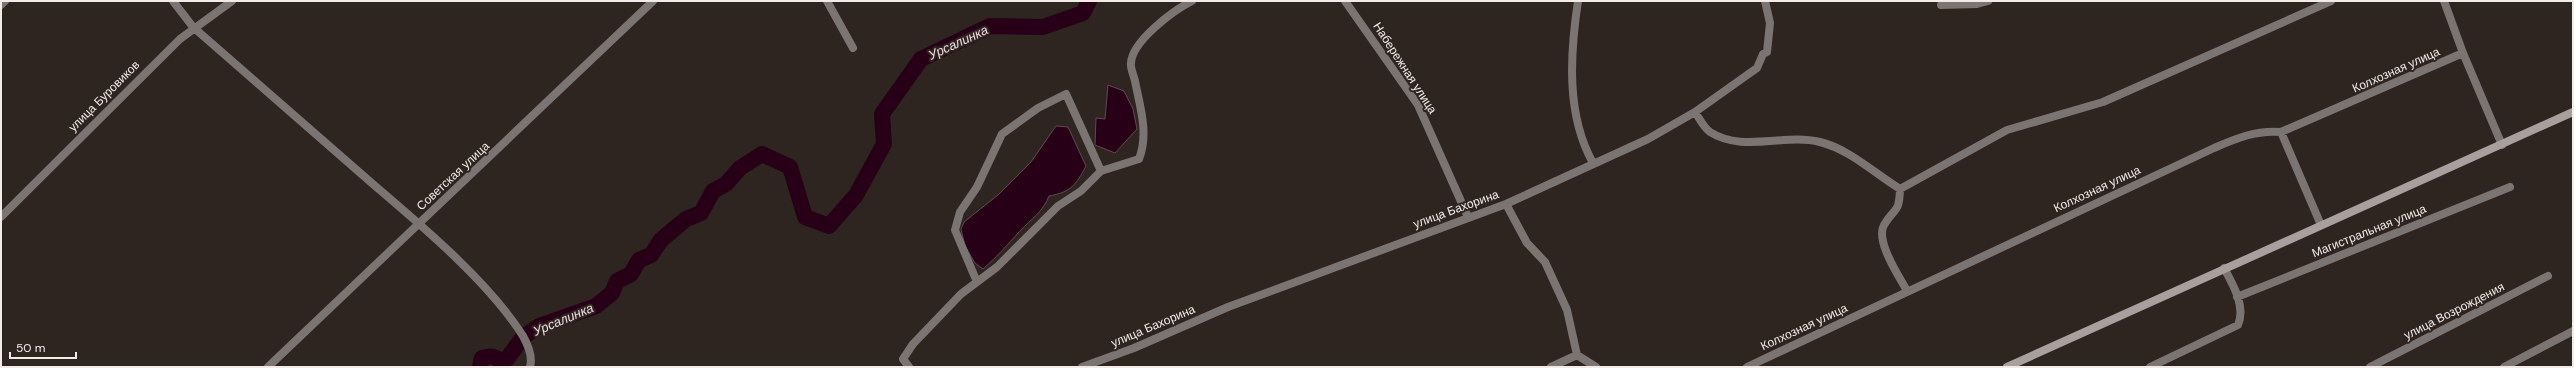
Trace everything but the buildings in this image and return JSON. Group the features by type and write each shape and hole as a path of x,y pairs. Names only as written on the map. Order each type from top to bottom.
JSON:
{"main road":[{"path":"2007,367 2573,112"}],"street":[{"path":"1,5 5,1"},
{"path":"173,1 193,27 419,224 468,271 505,312 523,337 532,360 530,367"},
{"name":"улица Буровиков","path":"1,217 193,27 232,1"},
{"name":"Советская улица","path":"268,367 653,1"},
{"path":"827,1 854,48"},
{"path":"909,367 903,359 913,344 961,294 997,267 1058,206 1082,191 1101,171 1139,159 1144,137 1131,63 1140,44 1152,30 1178,8 1192,1"},
{"name":"Набережная улица","path":"1345,1 1418,105 1468,217"},
{"path":"1578,1 1573,36 1574,104 1581,137 1593,163"},
{"name":"улица Бахорина","path":"1082,367 1134,348 1228,307 1506,204 1648,139 1695,112 1757,68 1763,54 1767,52 1770,23 1765,1"},
{"path":"1941,5 1977,4 1988,1"},
{"path":"1900,189 2007,130 2103,102 2331,1"},
{"path":"2444,1 2463,53 2502,145"},
{"name":"Колхозная улица","path":"1747,367 1906,291 2214,148 2246,135 2265,131 2281,132 2463,53"},
{"path":"977,282 957,238 956,221 977,187 1002,134 1032,112 1066,94 1101,171"},
{"path":"1695,112 1708,131 1726,139 1754,142 1800,140 1818,141 1838,148 1900,189"},
{"path":"2281,132 2321,225"},
{"name":"Магистральная улица","path":"2237,297 2510,187"},
{"path":"1900,189 1899,206 1883,226 1881,235 1883,244 1906,291"},
{"path":"1506,204 1527,243 1545,262 1564,303 1577,355 1596,367"},
{"path":"2155,366 2238,325 2241,318 2237,297 2224,268"},
{"name":"улица Возрождения","path":"2370,367 2548,276"},
{"path":"2504,367 2573,331"},
{"path":"1551,367 1577,355"}],"shaded area":[{"path":"1108,85 1124,91 1133,109 1137,129 1115,153 1095,145 1096,118 1105,119"},
{"path":"1056,126 1068,127 1086,166 1072,187 1063,192 1049,196 1040,211 983,269 975,263 965,246 961,229 964,222 998,195 1031,162"}],"waterway":[{"name":"Урсалинка","path":"480,367 482,358 485,357 490,356 497,358 502,362 507,359 523,337 539,326 596,306 612,293 617,281 631,274 639,260 651,255 661,240 686,219 701,213 713,191 726,184 740,168 762,154 790,167 805,217 829,226 856,195 884,144 882,114 921,59 990,26 1043,27 1083,13 1089,1"}]}
